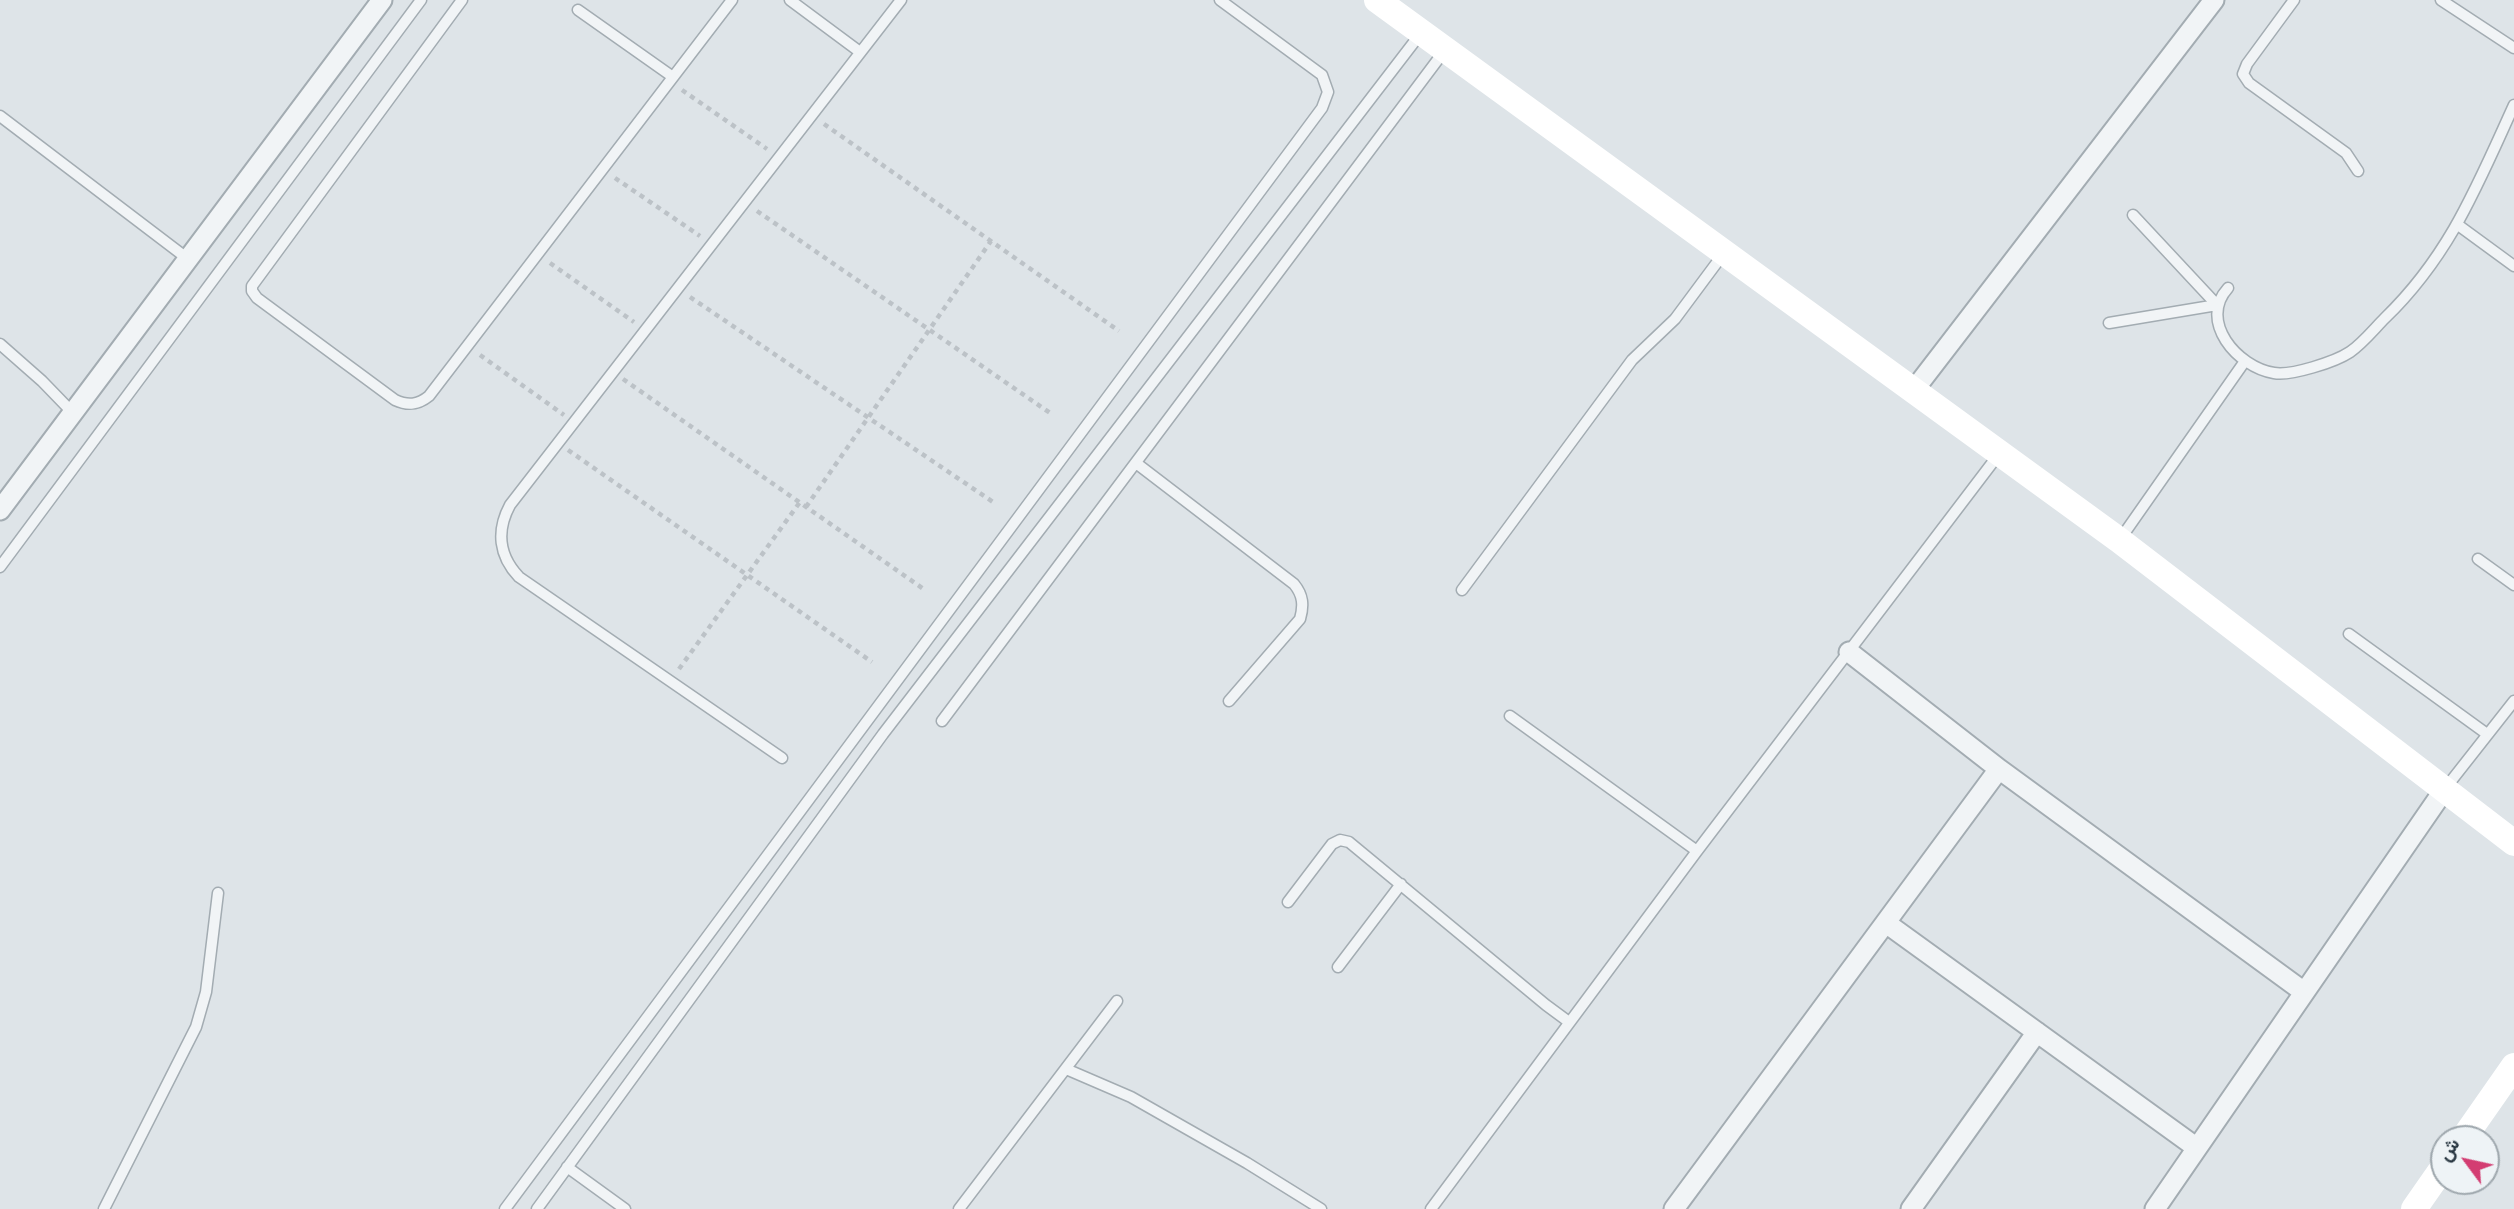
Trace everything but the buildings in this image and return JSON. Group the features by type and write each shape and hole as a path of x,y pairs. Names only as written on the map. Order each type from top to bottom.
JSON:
{"street":[{"path":"0,510 382,0"},
{"path":"1377,0 2119,540 2514,843"},
{"path":"1914,390 2214,0"},
{"path":"1849,652 1999,769 2304,992"},
{"path":"1674,1209 1999,769"},
{"path":"2155,1209 2444,790"},
{"path":"1886,923 2197,1148"},
{"path":"1911,1209 2037,1032"},
{"path":"2473,1125 2514,1066"},
{"path":"2414,1209 2430,1186"}],"lane":[{"path":"0,567 421,0"},
{"path":"462,0 254,282 252,291 268,306 402,404 416,404 429,396 732,0"},
{"path":"790,0 860,52"},
{"path":"782,758 519,577 506,560 501,539 505,516 559,443 901,0"},
{"path":"505,1209 1322,108 1328,92 1322,75 1220,0"},
{"path":"2294,0 2247,64 2243,74 2249,83 2346,153 2358,172"},
{"path":"2441,0 2514,48"},
{"path":"578,10 672,79"},
{"path":"537,1209 883,734 1422,33"},
{"path":"942,722 1445,50"},
{"path":"2228,288 2217,305 2218,326 2232,349 2245,361 2271,373 2281,374 2350,352 2419,282 2458,225 2514,105"},
{"path":"0,116 188,259"},
{"path":"2133,215 2217,305"},
{"path":"2458,225 2514,267"},
{"path":"1462,590 1632,360 1675,319 1724,253"},
{"path":"2109,323 2217,305"},
{"path":"0,344 73,413"},
{"path":"2119,540 2245,361"},
{"path":"1431,1209 1697,851 2000,453"},
{"path":"1136,463 1300,591 1303,609 1300,619 1230,701"},
{"path":"2478,559 2514,585"},
{"path":"2349,634 2487,734"},
{"path":"2444,790 2514,701"},
{"path":"1510,716 1697,851"},
{"path":"1288,902 1332,844 1340,840 1353,844 1569,1022"},
{"path":"1338,967 1401,884"},
{"path":"104,1209 196,1027 206,992 218,893"},
{"path":"959,1209 1117,1001"},
{"path":"1066,1069 1131,1097 1321,1209"},
{"path":"567,1167 625,1209"}],"path":[{"path":"672,79 779,158"},
{"path":"811,116 1119,331"},
{"path":"602,170 712,244"},
{"path":"745,202 1053,415"},
{"path":"806,507 991,241"},
{"path":"538,254 646,331"},
{"path":"678,289 993,502"},
{"path":"468,346 575,423"},
{"path":"614,372 925,590"},
{"path":"559,443 872,662"},
{"path":"670,681 800,502"}]}
